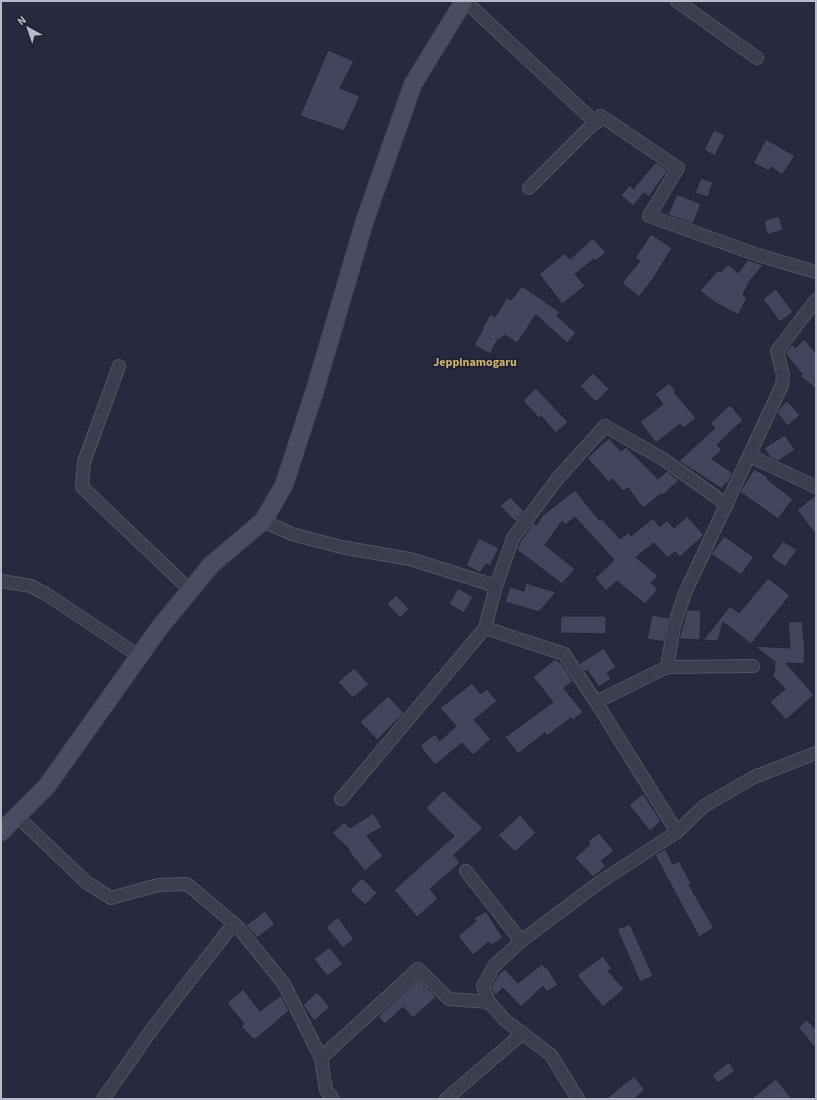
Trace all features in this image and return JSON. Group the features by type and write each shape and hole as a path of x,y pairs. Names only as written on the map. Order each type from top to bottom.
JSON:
{"street":[{"path":"1,832 47,786 160,626 211,565 263,521 284,485 315,390 365,220 413,84 465,1 596,123"},
{"path":"677,1 757,58"},
{"path":"529,188 596,123 601,116 678,168 649,216 758,254 816,272"},
{"path":"667,666 674,626 685,594 782,385 783,375 777,351 816,300"},
{"path":"119,366 84,462 82,487 190,590"},
{"path":"341,799 485,628 496,586 514,538 558,478 605,426 663,459 727,505"},
{"path":"750,456 816,487"},
{"path":"263,521 292,534 341,547 410,559 496,586"},
{"path":"1,581 31,586 46,594 139,656"},
{"path":"485,628 564,654 596,702 677,832"},
{"path":"596,702 667,666 753,666"},
{"path":"578,1099 551,1054 505,1020 489,1002 483,986 494,966 521,941 600,882 677,832 704,806 748,781 816,752"},
{"path":"17,816 86,882 111,898 158,885 187,884 234,923 284,984 321,1058 326,1090 333,1099"},
{"path":"466,871 521,941"},
{"path":"103,1099 153,1028 234,923"},
{"path":"321,1058 418,969 449,999 489,1002"},
{"path":"446,1099 523,1033"}],"building":[{"path":"328,50 354,61 340,88 360,96 344,131 300,116"},
{"path":"714,130 725,135 715,156 704,150"},
{"path":"766,139 795,156 782,175 771,167 769,171 753,163"},
{"path":"656,162 668,170 649,197 644,193 633,206 621,195 630,185 633,189"},
{"path":"701,178 713,182 708,197 695,193"},
{"path":"677,194 701,204 693,224 668,215"},
{"path":"779,216 783,230 767,235 764,221"},
{"path":"651,234 672,248 653,279 639,297 622,283 640,261 635,258"},
{"path":"593,238 606,252 596,261 594,259 575,274 585,286 562,304 539,274 565,253 570,259"},
{"path":"748,260 763,265 749,282 743,295 747,298 738,315 714,302 700,291 718,270 721,272 728,264 738,273"},
{"path":"522,286 560,312 557,316 576,333 567,343 536,315 517,343 504,335 500,340 498,339 490,354 474,345 491,314 495,317 507,298 511,300"},
{"path":"776,289 793,312 780,322 763,299"},
{"path":"804,339 816,353 816,389 800,376 802,374 785,353 792,344 795,348"},
{"path":"593,373 609,389 596,402 580,386"},
{"path":"669,383 676,391 674,392 696,418 684,428 680,424 656,443 640,422 663,404 655,394"},
{"path":"536,388 568,422 556,433 541,416 539,418 523,401"},
{"path":"787,401 800,415 788,426 777,413"},
{"path":"730,405 743,420 717,445 722,450 712,459 733,473 727,484 726,483 722,489 679,461 715,428 710,423"},
{"path":"785,435 795,450 778,461 770,457 764,448"},
{"path":"609,438 621,451 626,447 658,479 667,471 679,480 663,495 661,494 643,508 628,488 623,491 612,479 609,482 587,458"},
{"path":"754,469 768,477 767,479 793,499 778,519 740,492"},
{"path":"575,490 599,520 601,518 620,539 629,532 631,536 653,518 660,527 667,520 674,528 687,516 704,535 680,557 675,552 668,558 654,543 636,557 658,576 651,583 658,589 645,604 617,581 606,591 595,578 614,560 575,517 565,525 562,521 545,545 575,569 562,584 517,550 520,542 534,522 536,525 542,516"},
{"path":"816,495 816,535 797,510"},
{"path":"510,497 524,511 516,522 500,506"},
{"path":"724,536 754,557 741,575 711,554"},
{"path":"479,538 499,548 490,566 486,564 480,573 466,565"},
{"path":"783,541 797,550 785,567 771,557"},
{"path":"768,578 790,595 751,644 723,622 718,641 703,640 730,606 739,613"},
{"path":"526,583 556,592 539,612 505,602 510,587 524,591"},
{"path":"458,588 473,597 464,613 449,604"},
{"path":"396,595 409,609 400,618 387,604"},
{"path":"687,610 701,610 700,640 679,639"},
{"path":"652,615 669,618 664,642 647,639"},
{"path":"561,616 606,616 606,634 560,633"},
{"path":"802,621 805,649 804,664 786,663 814,695 786,720 770,702 785,689 772,675 774,673 775,662 754,646 790,648 788,622"},
{"path":"604,648 616,667 607,673 611,679 599,687 587,670 585,672 579,664"},
{"path":"555,659 561,663 573,681 564,688 583,712 573,720 571,718 547,736 545,733 518,754 505,737 553,702 533,677"},
{"path":"354,668 369,684 353,698 338,682"},
{"path":"472,683 481,694 487,689 497,701 474,720 491,739 473,755 462,743 435,765 420,746 435,734 440,741 456,726 440,708"},
{"path":"388,696 404,713 377,740 360,722"},
{"path":"443,790 483,828 454,855 460,863 430,889 438,899 417,917 394,890 454,836 426,808"},
{"path":"643,794 661,821 650,831 629,805"},
{"path":"373,813 382,827 367,836 383,856 365,871 348,850 349,849 332,833 344,822 350,828"},
{"path":"520,815 536,833 515,852 498,835"},
{"path":"599,833 614,851 601,861 606,866 593,877 575,858 590,844 588,841"},
{"path":"665,849 673,864 679,861 691,883 689,885 714,928 699,937 655,855"},
{"path":"362,878 377,893 365,905 350,890"},
{"path":"265,911 275,924 257,938 246,925"},
{"path":"486,911 503,938 492,945 489,942 473,955 458,936 476,921 474,918"},
{"path":"338,917 354,939 343,948 326,927"},
{"path":"630,924 653,976 640,982 617,929"},
{"path":"329,947 343,964 327,976 314,959"},
{"path":"603,956 612,969 608,971 624,989 603,1007 577,975"},
{"path":"542,964 548,969 558,985 546,992 543,986 521,1007 503,988 496,995 493,992 491,987 497,976 505,969 518,983"},
{"path":"418,979 436,997 413,1018 403,1007 385,1024 378,1016"},
{"path":"243,989 260,1011 281,995 289,1011 254,1040 241,1026 244,1024 227,1003"},
{"path":"317,992 330,1007 314,1021 303,1005"},
{"path":"807,1020 816,1030 816,1049 798,1027"},
{"path":"729,1062 735,1071 718,1083 712,1075"},
{"path":"634,1076 645,1090 634,1099 606,1099"},
{"path":"776,1079 792,1099 751,1099"}],"district":[{"name":"Jeppinamogaru","path":"475,362"}]}
